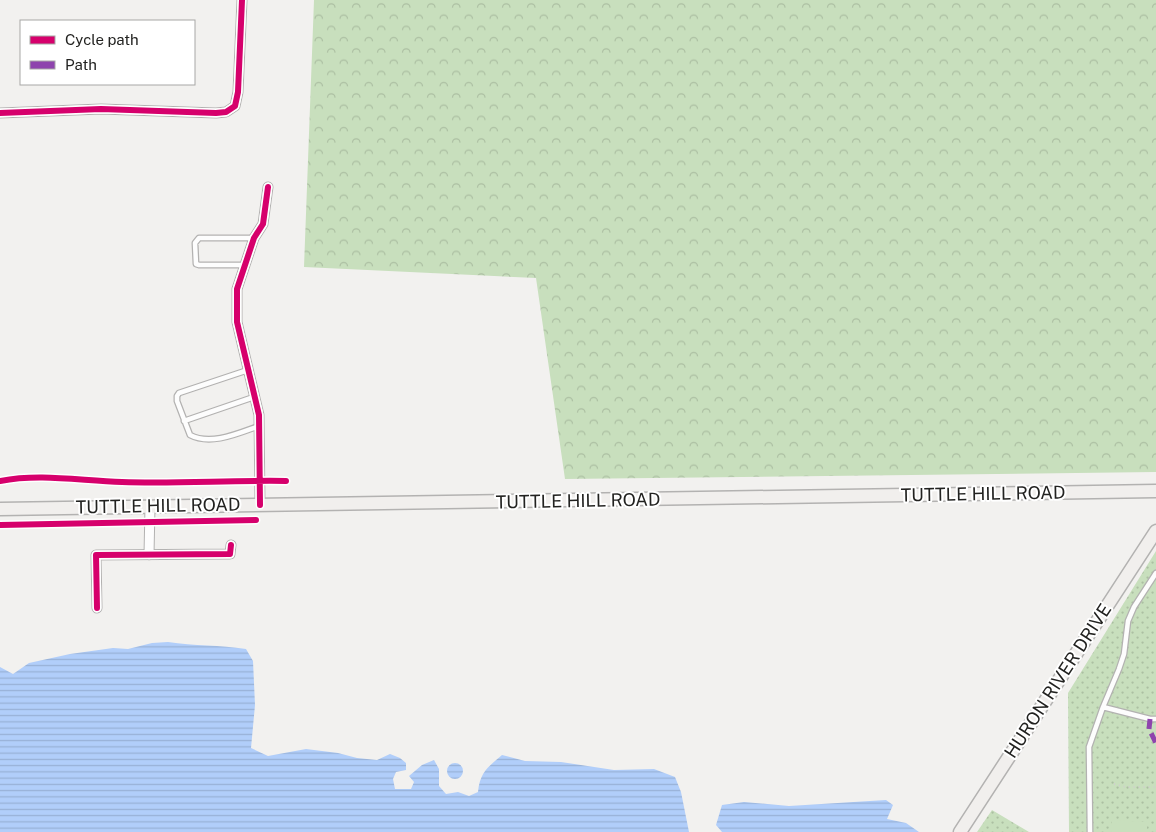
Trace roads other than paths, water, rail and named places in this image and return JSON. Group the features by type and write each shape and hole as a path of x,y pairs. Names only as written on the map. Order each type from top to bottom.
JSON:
{"main road":[{"name":"TUTTLE HILL ROAD","path":"0,509 1156,491"},
{"name":"HURON RIVER DRIVE","path":"960,832 1156,531"}],"street":[{"path":"0,112 101,109 226,112 235,106 238,92 242,0"},
{"path":"260,505 259,426 255,396 237,322 237,289 254,238 263,224 268,187"},
{"path":"149,555 150,507"},
{"path":"97,608 96,555 230,554 231,545"}],"lane":[{"path":"244,265 196,264 194,243 199,238 254,238"},
{"path":"248,370 179,393 177,401 190,435 205,439 228,436 259,426"},
{"path":"184,421 255,396"},
{"path":"1090,832 1090,747 1103,707 1124,654 1128,621 1134,607 1156,573"},
{"path":"1103,707 1156,719"}],"water":[{"path":"168,642 246,649 253,661 255,705 251,748 268,756 306,749 377,760 390,754 406,763 406,770 396,772 393,779 395,789 411,789 414,782 409,776 422,765 434,760 439,769 439,786 446,794 458,792 469,796 478,792 483,775 502,755 525,761 561,762 614,770 654,769 675,777 681,792 689,832 0,832 0,667 13,674 29,663 70,654 113,648 128,649 152,643"},
{"path":"455,763 463,771 455,779 447,771"},
{"path":"886,800 893,805 887,819 906,823 919,832 722,832 716,825 722,805 744,802 789,806"}]}
